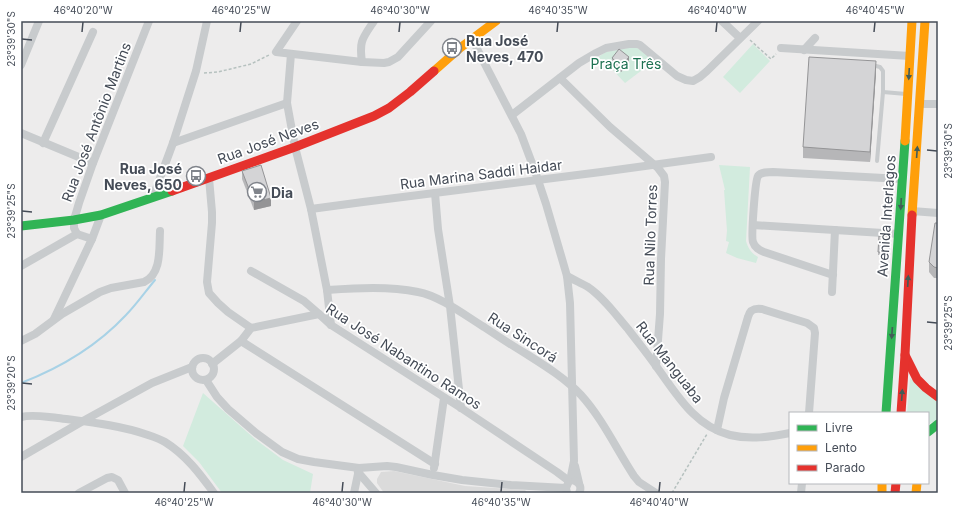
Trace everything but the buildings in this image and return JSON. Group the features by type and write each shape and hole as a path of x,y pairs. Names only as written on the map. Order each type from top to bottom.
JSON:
{"main road":[{"name":"Rua José Neves","path":"21,226 74,220 101,215 294,147 374,116 389,108 410,92 460,48 496,21"},
{"name":"Avenida Interlagos","path":"886,412 912,21"},
{"name":"Avenida Interlagos","path":"901,412 906,355 912,211 925,21"},
{"path":"906,355 916,379 938,397"},
{"path":"888,379 894,376 904,376 916,379"},
{"path":"929,431 938,424"}],"street":[{"path":"21,65 38,21"},
{"name":"Rua José Antônio Martins","path":"77,234 74,228 74,220 92,163 149,21"},
{"path":"153,197 173,143 196,71 207,21"},
{"path":"296,21 276,52 362,62 384,63 398,57 431,21"},
{"path":"362,62 360,50 363,37 374,21"},
{"path":"722,21 742,36"},
{"path":"512,115 580,63 603,49 634,44 640,45 679,78 693,81 707,71 758,21"},
{"path":"43,143 93,32"},
{"path":"804,50 815,38"},
{"path":"472,39 521,134 538,180 567,276 570,303 574,461 569,486"},
{"path":"781,48 910,56"},
{"path":"291,54 286,103 294,147 311,209 327,290 332,325"},
{"name":"Rua Nilo Torres","path":"560,78 610,127 658,168 664,176 666,182 656,366"},
{"path":"173,143 286,103"},
{"path":"920,104 938,104"},
{"path":"21,133 92,163"},
{"name":"Rua Marina Saddi Haidar","path":"311,209 711,157"},
{"path":"833,275 761,251 756,246 753,242 753,225 758,177 762,173 772,172 902,179"},
{"path":"208,178 212,218 207,282 209,293 228,312 251,328 241,341 212,364"},
{"path":"435,193 438,229 450,306 462,408"},
{"path":"912,211 938,213"},
{"path":"52,322 92,239 101,215"},
{"path":"753,225 899,234"},
{"path":"832,292 835,230"},
{"path":"21,341 35,334 62,314 100,292 111,288 148,280 154,273 158,261 160,231"},
{"path":"21,266 77,234 92,239"},
{"path":"251,271 304,301 319,314"},
{"name":"Rua Manguaba","path":"567,276 589,288 604,301 694,415 714,429 729,435 745,438 757,438 789,433"},
{"name":"Rua Sincorá","path":"327,290 376,288 405,290 420,292 450,306 549,368 581,395 593,411 634,476 639,482 656,493"},
{"path":"714,429 749,312 756,308 807,323 814,328 809,412"},
{"name":"Rua José Nabantino Ramos","path":"251,328 319,314 332,325 444,398 462,408 557,472 569,486"},
{"path":"241,341 435,464"},
{"path":"21,457 152,383 192,367 196,360 203,358 207,359 212,364 214,371 210,378 202,380 195,377 192,367"},
{"path":"206,380 217,397 228,409 256,433 282,452 298,459 359,470 387,466 396,467 462,480 535,490 548,487 581,486 580,493"},
{"path":"433,475 444,398"},
{"path":"21,417 39,416 83,421 122,428 164,441 179,452 214,493"},
{"path":"354,493 359,470"},
{"path":"359,470 376,493"},
{"path":"79,493 107,478 112,477 118,480 125,493"}],"lane":[{"path":"867,65 880,67 883,71 883,92 877,161"},
{"path":"883,92 908,94"}],"path":[{"path":"742,36 771,60 781,48"},
{"path":"196,71 203,73 218,72 238,68 251,64 276,52"},
{"path":"672,493 714,429"}],"shaded area":[{"path":"394,471 465,486 525,490 528,493 384,493 377,483 377,479 381,472"}],"green space":[{"path":"753,44 770,61 740,93 723,77"},
{"name":"Praça Três","path":"633,47 640,49 654,61 625,83 598,57 606,52"},
{"path":"719,165 750,167 746,241 753,254 758,257 756,263 737,258 726,253 729,242 726,241 725,190"},
{"path":"910,378 938,399 938,420 929,424 929,412 907,412"},
{"path":"203,393 255,439 283,460 313,474 310,493 222,493 199,462 183,446"}],"waterway":[{"path":"21,383 64,363 103,337 130,311 155,280"}],"traffic: fast":[{"path":"886,412 905,141"},
{"path":"21,226 74,220 101,215 172,191"},
{"path":"929,431 938,424"}],"traffic: slow":[{"path":"434,71 460,48 496,21"},
{"path":"905,141 912,21"},
{"path":"912,215 925,21"},
{"path":"882,484 882,493"},
{"path":"916,493 917,484"}],"traffic: jam":[{"path":"172,191 295,147 374,116 389,108 434,71"},
{"path":"901,412 912,215"},
{"path":"905,355 917,379 938,397"},
{"path":"895,493 896,484"}],"place":[{"name":"Rua José Neves, 470","path":"452,48"},
{"name":"Rua José Neves, 650","path":"196,176"},
{"name":"Dia","path":"257,192"}]}
